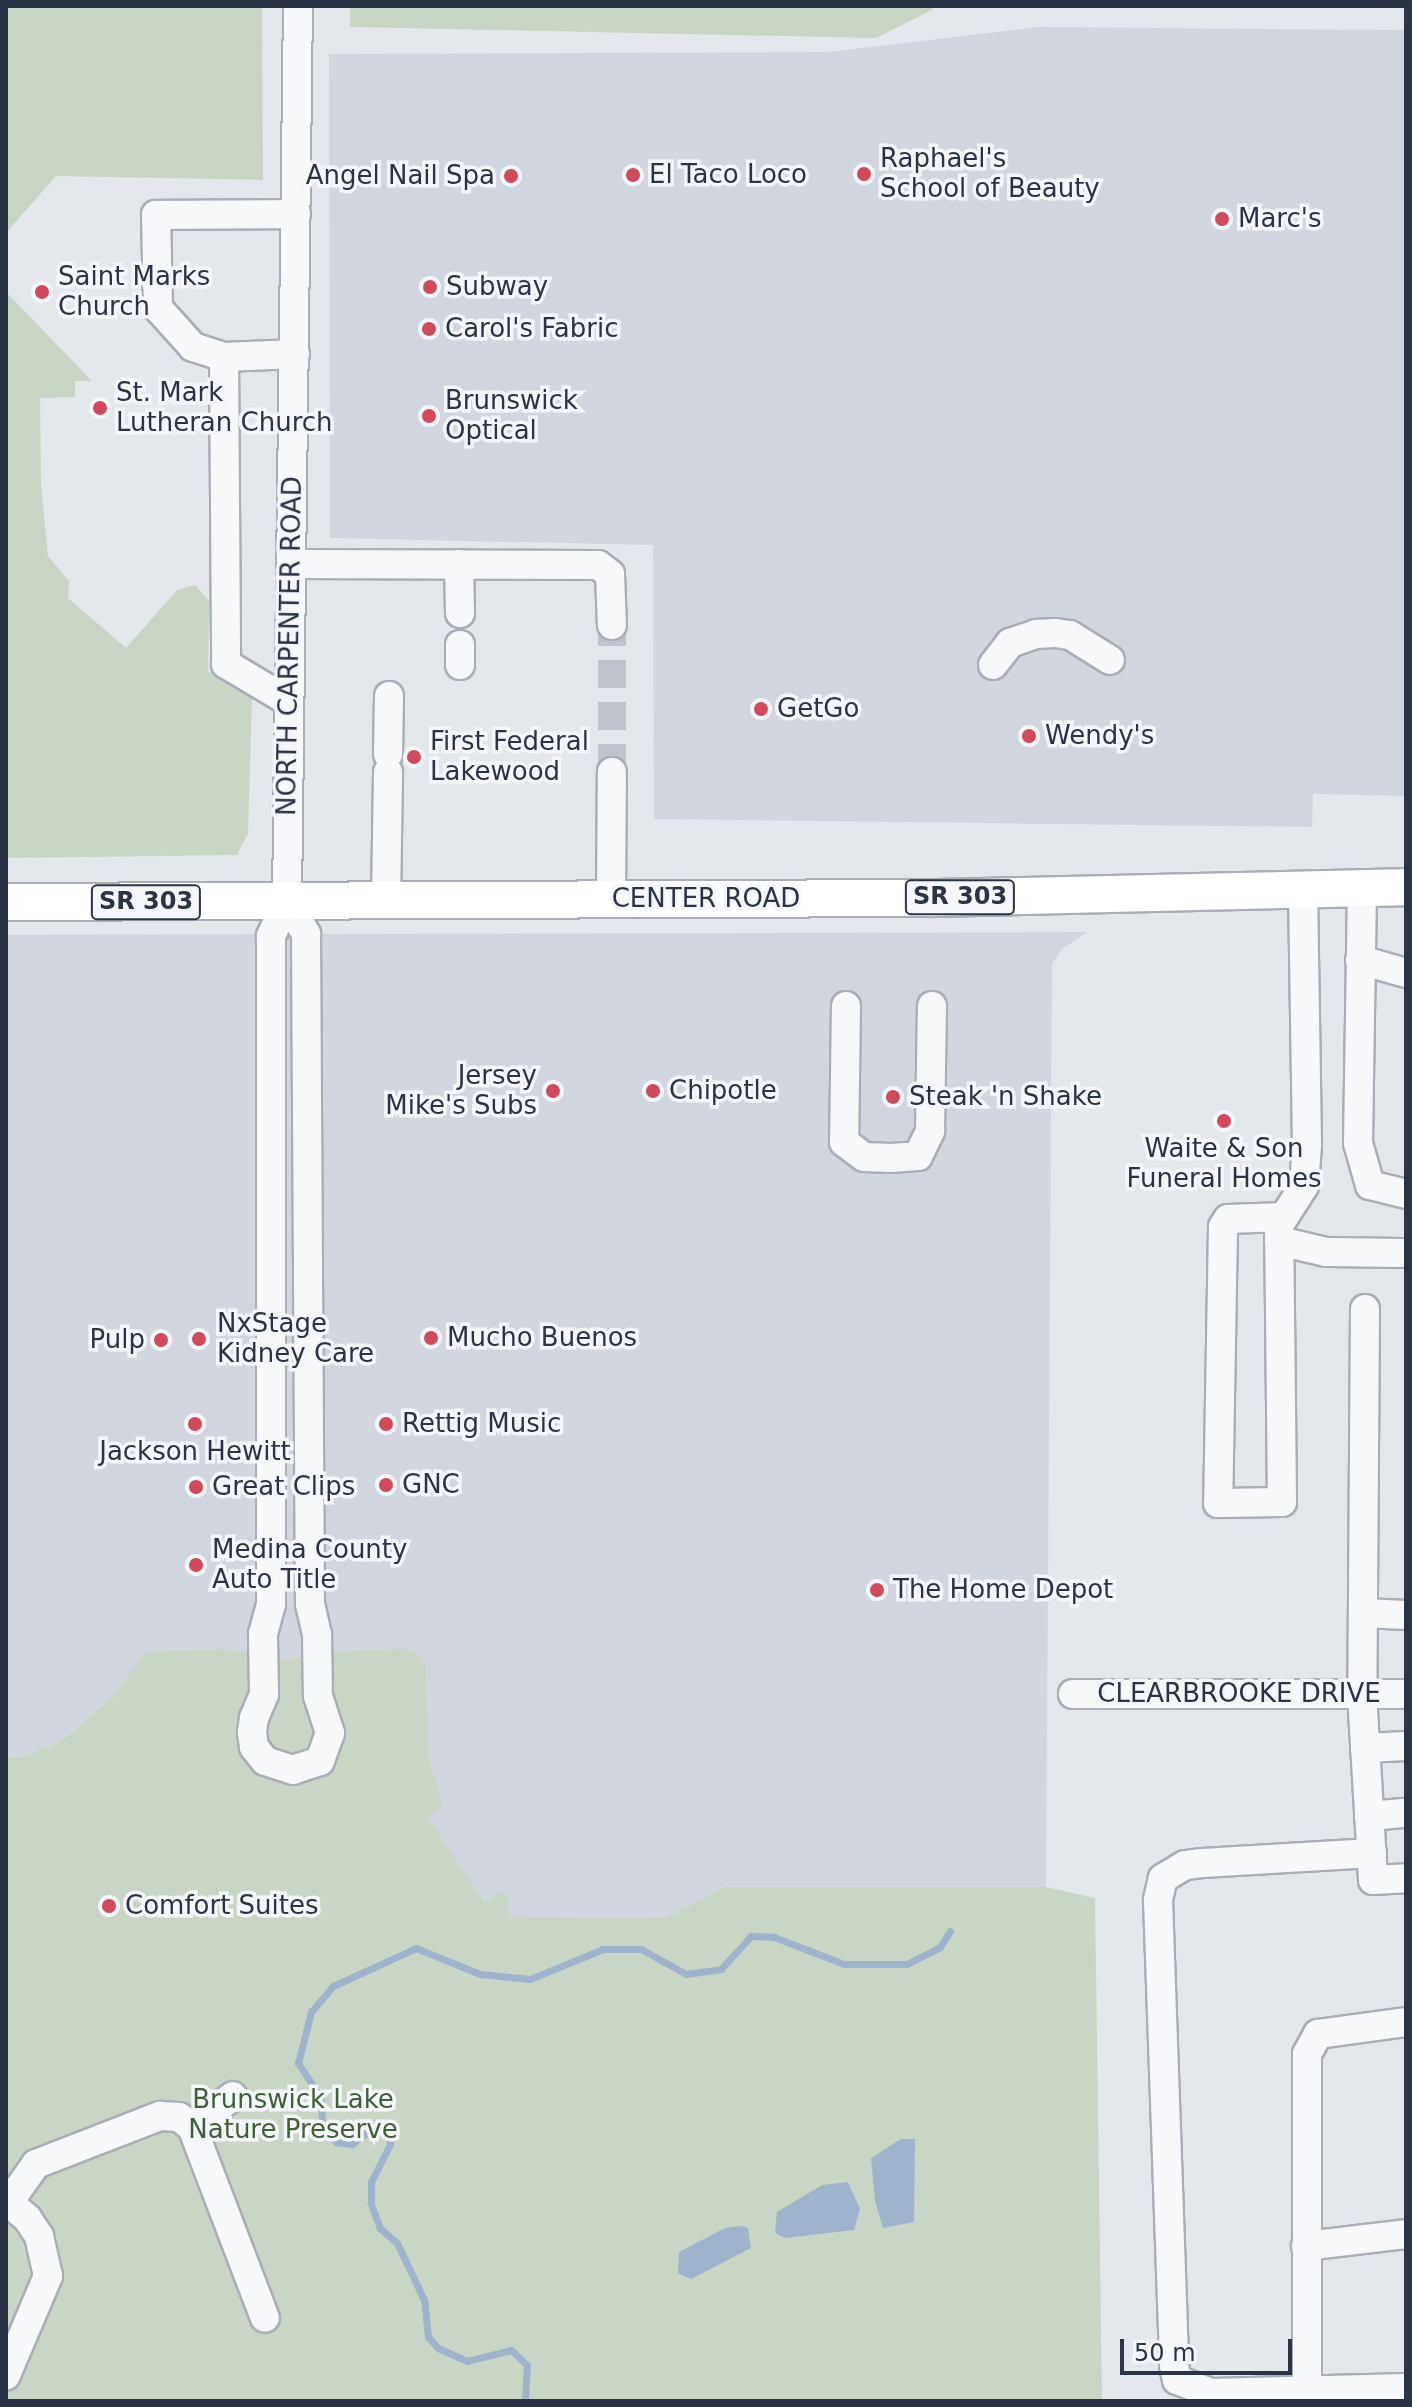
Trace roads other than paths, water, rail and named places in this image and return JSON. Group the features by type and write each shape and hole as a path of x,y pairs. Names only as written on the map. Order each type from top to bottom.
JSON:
{"main road":[{"name":"CENTER ROAD","path":"6,902 933,898 1406,887"}],"street":[{"name":"NORTH CARPENTER ROAD","path":"287,902 298,6"},
{"path":"295,354 224,357 193,347 158,308 156,215 296,214"},
{"path":"224,357 226,664 288,701"},
{"path":"293,564 598,565 610,574 612,625"},
{"path":"459,564 460,613"},
{"path":"993,665 1010,643 1046,633 1070,635 1110,660"},
{"path":"386,902 389,696"},
{"path":"611,900 612,772"},
{"path":"1303,889 1307,1145 1304,1186 1282,1229 1282,1502 1218,1503 1223,1227 1228,1219 1282,1229 1326,1252 1406,1253"},
{"path":"1362,889 1358,1143 1370,1185 1406,1194"},
{"path":"287,902 306,934 310,1604 317,1635 318,1696 330,1733 320,1761 293,1770 265,1761 254,1747 252,1732 264,1694 263,1634 271,1604 271,936 287,902"},
{"path":"1360,960 1406,973"},
{"path":"846,1006 844,1142 864,1157 891,1158 918,1156 930,1131 932,1006"},
{"path":"1365,1309 1362,1694 1373,1880 1406,1878"},
{"path":"1363,1613 1406,1615"},
{"name":"CLEARBROOKE DRIVE","path":"1073,1694 1406,1694"},
{"path":"1365,1748 1406,1746"},
{"path":"1369,1816 1406,1813"},
{"path":"1372,1853 1185,1865 1170,1871 1159,1889 1177,2380 1211,2393 1406,2388"},
{"path":"1307,2390 1306,2066 1310,2043 1318,2034 1334,2030 1406,2022"},
{"path":"192,2127 233,2096"},
{"path":"6,2375 48,2276 39,2236 8,2202 36,2164 160,2116 179,2117 192,2127 265,2318"},
{"path":"1306,2246 1406,2234"}],"water":[{"path":"901,2139 915,2139 914,2222 883,2228 875,2201 871,2158"},
{"path":"848,2182 860,2209 854,2230 785,2238 775,2233 777,2212 822,2185"},
{"path":"725,2228 748,2228 751,2248 691,2279 678,2273 679,2252"}],"waterway":[{"path":"525,2401 527,2365 511,2350 467,2361 438,2348 428,2337 424,2300 397,2243 380,2228 371,2204 371,2182 390,2144 387,2130 364,2134 352,2144 336,2142 322,2128 321,2098 298,2063 311,2012 333,1986 416,1948 480,1974 530,1979 603,1949 641,1949 686,1974 721,1969 751,1936 774,1937 844,1964 907,1964 940,1947 950,1931"}],"tunnel":[{"path":"612,625 612,772"}],"place":[{"name":"Raphael's School of Beauty","path":"864,174"},
{"name":"El Taco Loco","path":"633,175"},
{"name":"Angel Nail Spa","path":"511,176"},
{"name":"Marc's","path":"1222,219"},
{"name":"Subway","path":"430,287"},
{"name":"Saint Marks Church","path":"42,292"},
{"name":"Carol's Fabric","path":"429,329"},
{"name":"St. Mark Lutheran Church","path":"100,408"},
{"name":"Brunswick Optical","path":"429,416"},
{"name":"GetGo","path":"761,709"},
{"name":"Wendy's","path":"1029,736"},
{"name":"First Federal Lakewood","path":"414,757"},
{"name":"Jersey Mike's Subs","path":"553,1091"},
{"name":"Chipotle","path":"653,1091"},
{"name":"Steak 'n Shake","path":"893,1097"},
{"name":"Waite & Son Funeral Homes","path":"1224,1121"},
{"name":"Mucho Buenos","path":"431,1338"},
{"name":"NxStage Kidney Care","path":"199,1339"},
{"name":"Pulp","path":"161,1340"},
{"name":"Jackson Hewitt","path":"195,1424"},
{"name":"Rettig Music","path":"386,1424"},
{"name":"GNC","path":"386,1485"},
{"name":"Great Clips","path":"196,1487"},
{"name":"Medina County Auto Title","path":"196,1565"},
{"name":"The Home Depot","path":"877,1590"},
{"name":"Comfort Suites","path":"109,1906"}],"park label":[{"name":"Brunswick Lake Nature Preserve","path":"293,2115"}]}
